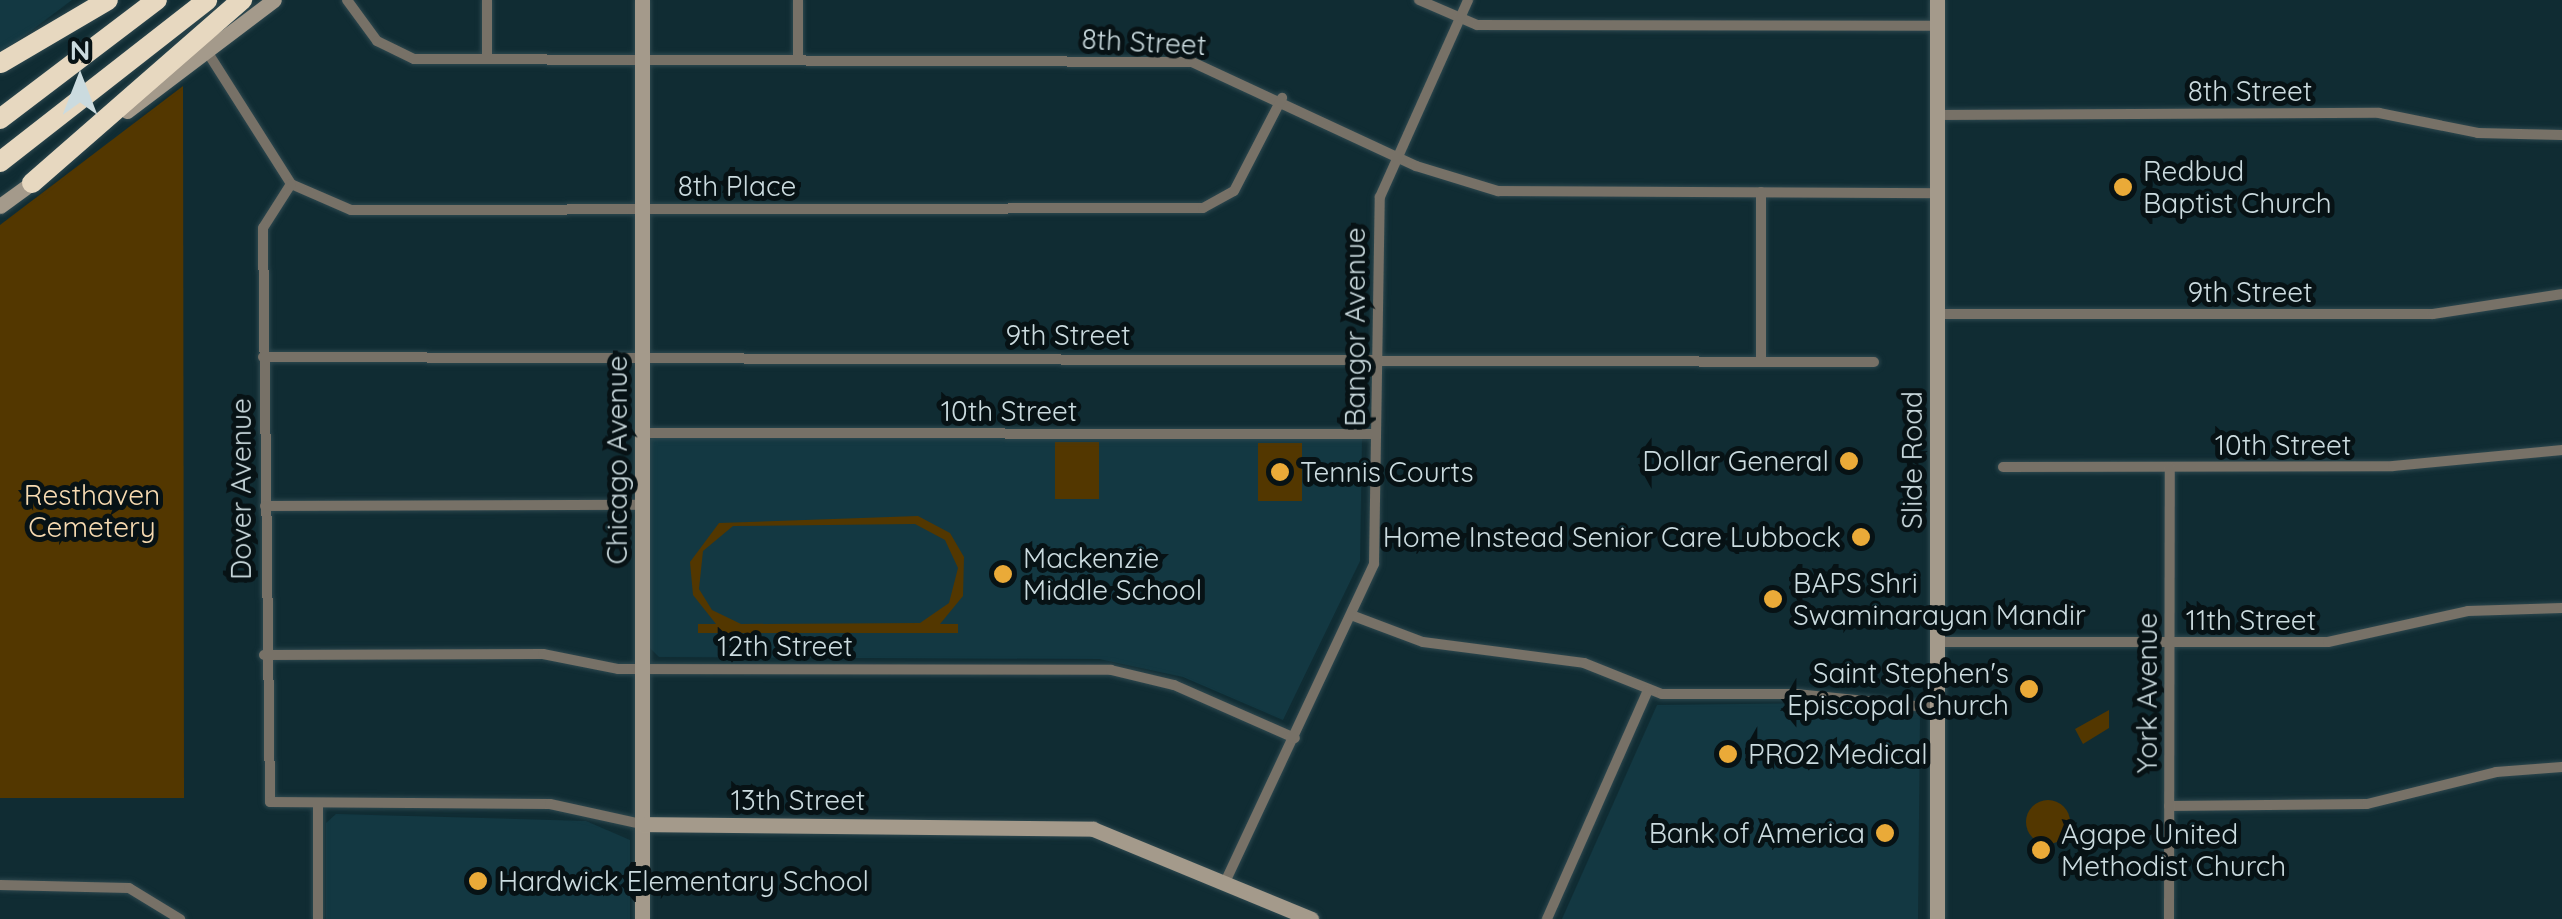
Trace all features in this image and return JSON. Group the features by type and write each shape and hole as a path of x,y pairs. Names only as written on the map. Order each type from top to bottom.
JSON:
{"highway":[{"path":"1,64 108,0"},
{"path":"0,118 157,0"},
{"path":"0,162 206,0"},
{"path":"32,183 242,0"}],"street":[{"path":"1,64 86,0"},
{"path":"0,206 274,0"},
{"name":"8th Street","path":"348,0 392,52 487,59 1158,59 1219,69 1393,153 1498,191 1937,192"},
{"path":"487,0 487,59"},
{"name":"Chicago Avenue","path":"642,0 642,919"},
{"path":"798,0 798,60"},
{"path":"1420,0 1459,20 1937,26"},
{"name":"Bangor Avenue","path":"1226,880 1374,564 1376,230 1393,153 1468,0"},
{"name":"Slide Road","path":"1937,0 1937,919"},
{"path":"208,53 291,184"},
{"name":"8th Place","path":"291,184 351,210 1203,208 1234,192 1282,98"},
{"name":"8th Street","path":"1937,114 2379,113 2478,133 2562,135"},
{"name":"Dover Avenue","path":"270,802 264,654 263,228 291,184"},
{"path":"1761,362 1762,192"},
{"name":"9th Street","path":"1937,314 2433,314 2562,294"},
{"name":"9th Street","path":"263,357 1376,357 1874,362"},
{"name":"10th Street","path":"643,433 1376,434"},
{"name":"10th Street","path":"2003,467 2394,466 2562,450"},
{"name":"York Avenue","path":"2169,919 2170,467"},
{"path":"264,506 643,505"},
{"name":"11th Street","path":"1937,642 2328,642 2468,611 2562,608"},
{"path":"1352,615 1424,642 1584,663 1648,690 1937,708"},
{"name":"12th Street","path":"264,654 543,654 642,669 1111,670 1174,685 1295,738"},
{"path":"1547,919 1648,690"},
{"path":"2170,806 2367,804 2496,772 2562,767"},
{"name":"13th Street","path":"270,802 550,804 642,824 1076,828 1124,836 1311,919"},
{"path":"318,804 318,919"},
{"path":"0,884 129,888 180,919"}],"shaded area":[{"path":"0,0 72,0 0,54"},
{"name":"Mackenzie Middle School","path":"649,438 1362,438 1360,561 1283,720 1183,677 1099,659 659,657 649,647"},
{"path":"1820,703 1920,714 1918,919 1562,919 1657,705"},
{"name":"Hardwick Elementary School","path":"336,814 586,821 630,840 630,919 326,919 326,823"}],"green space":[{"name":"Resthaven Cemetery","path":"183,86 184,798 0,798 0,225"},
{"path":"1055,442 1099,442 1099,499 1055,499"},
{"name":"Tennis Courts","path":"1258,443 1302,443 1302,501 1258,501"},
{"path":"918,516 950,533 964,557 963,596 940,624 958,624 958,633 698,633 698,624 716,624 693,595 690,562 719,523","holes":["915,524 945,540 958,568 949,603 920,623 741,624 712,610 699,589 703,551 733,526"]},
{"path":"2109,710 2109,728 2083,744 2075,729"},
{"path":"2048,800 2063,807 2070,822 2063,837 2048,844 2033,837 2026,822 2033,807"}],"place":[{"name":"Redbud Baptist Church","path":"2123,187"},
{"name":"Dollar General","path":"1849,461"},
{"name":"Tennis Courts","path":"1280,472"},
{"name":"Home Instead Senior Care Lubbock","path":"1861,537"},
{"name":"Mackenzie Middle School","path":"1003,574"},
{"name":"BAPS Shri Swaminarayan Mandir","path":"1773,599"},
{"name":"Saint Stephen's Episcopal Church","path":"2029,689"},
{"name":"PRO2 Medical","path":"1728,754"},
{"name":"Bank of America","path":"1885,833"},
{"name":"Agape United Methodist Church","path":"2041,850"},
{"name":"Hardwick Elementary School","path":"478,881"}]}
